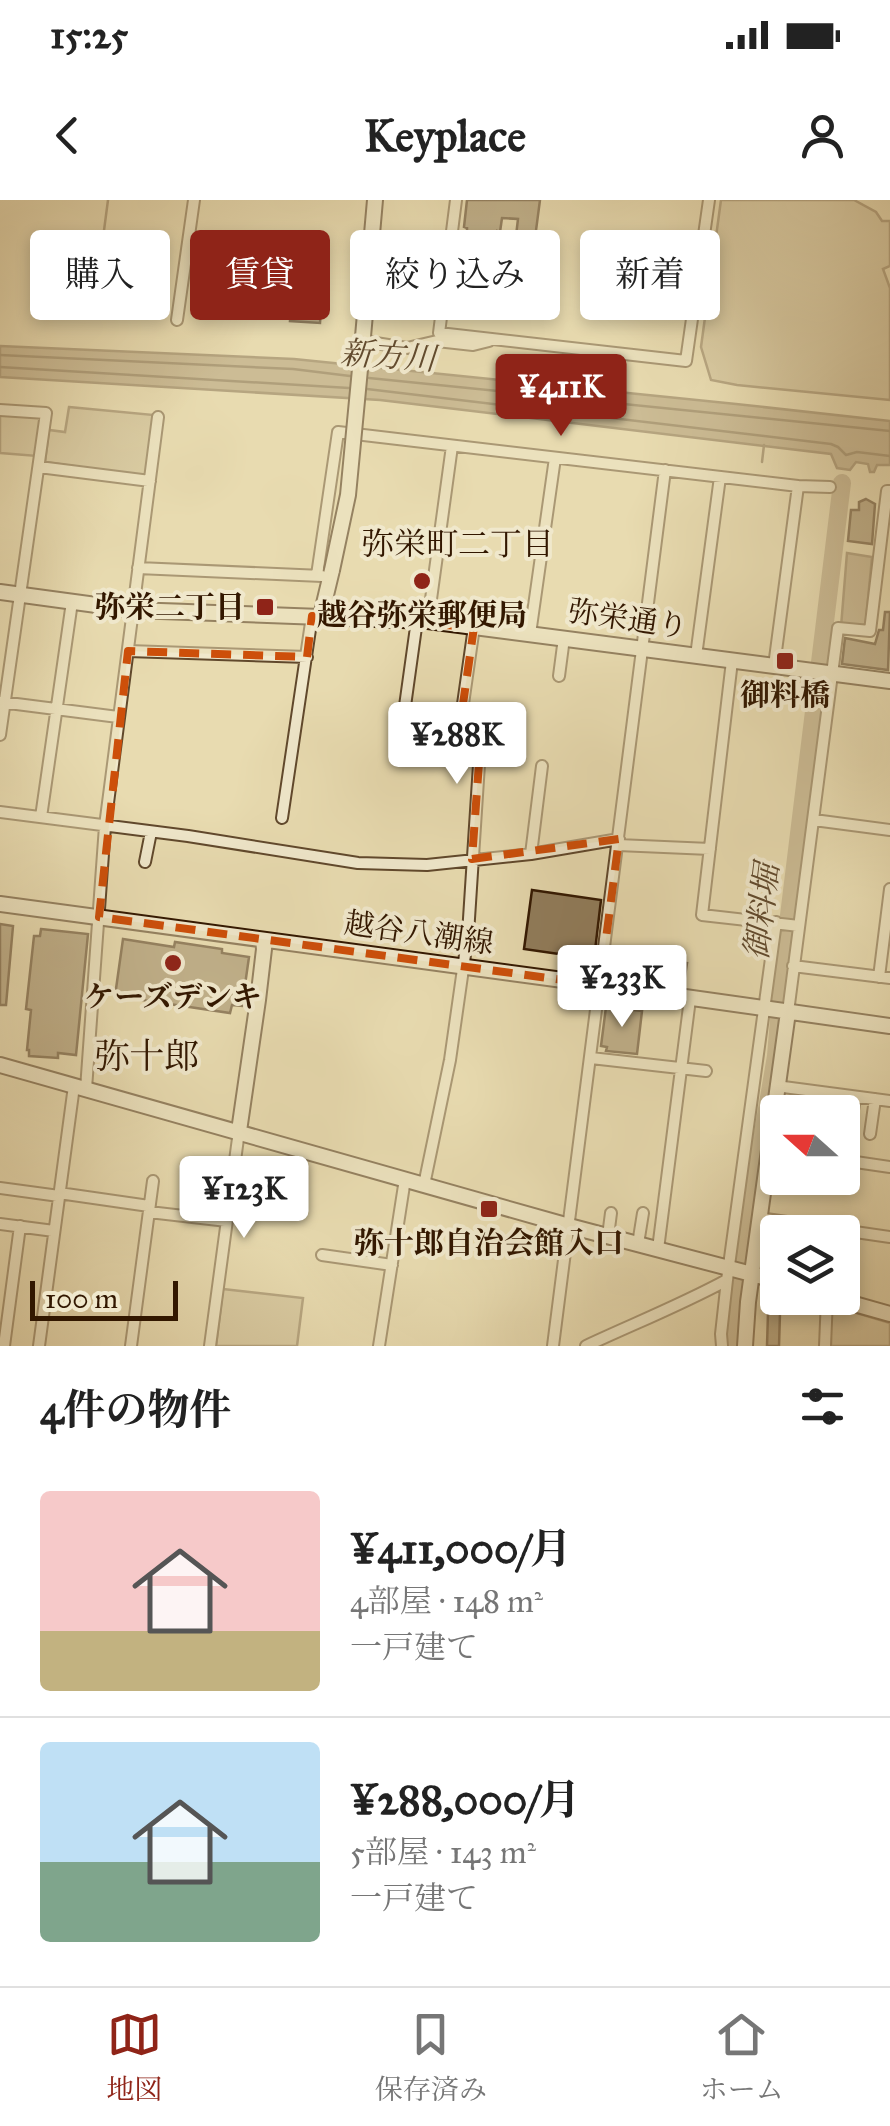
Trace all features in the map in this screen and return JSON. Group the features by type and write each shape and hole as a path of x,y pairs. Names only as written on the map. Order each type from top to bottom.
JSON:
{"street":[{"path":"177,320 194,200"},
{"path":"326,574 342,530 353,458 375,200"},
{"path":"456,200 439,333 686,360 709,200"},
{"path":"362,344 406,348 437,341 473,344 496,339"},
{"path":"0,410 46,414 0,736"},
{"path":"39,1346 59,1194 80,1088 105,826 158,417"},
{"path":"282,818 307,658 326,574 338,432 830,487"},
{"path":"405,706 452,446"},
{"path":"530,634 555,458"},
{"path":"39,467 150,481"},
{"path":"553,1346 665,470"},
{"path":"696,656 720,477"},
{"path":"774,666 798,486"},
{"path":"744,1346 738,1272 776,1010 793,966 830,674 838,628 870,631 887,490 890,491"},
{"path":"138,568 326,574"},
{"name":"弥栄通り","path":"0,592 133,610 423,621 890,681"},
{"path":"41,818 72,602"},
{"path":"424,1185 450,1060 468,934 480,749 457,746 474,627"},
{"path":"560,676 564,638"},
{"path":"128,651 307,658"},
{"path":"732,661 702,915 797,926"},
{"path":"2,702 118,718"},
{"path":"531,854 542,766"},
{"path":"0,812 358,863 427,865 618,842 710,849"},
{"path":"814,820 890,830"},
{"path":"145,862 151,832"},
{"path":"793,966 884,978 890,889"},
{"name":"越谷八潮線","path":"0,904 890,1026"},
{"path":"776,1095 777,922"},
{"path":"210,1346 263,940"},
{"path":"658,1249 690,999"},
{"path":"591,1058 706,1071"},
{"path":"0,1064 760,1277"},
{"path":"776,1086 847,1095"},
{"path":"860,1097 890,1101"},
{"path":"870,1134 875,1099"},
{"path":"860,1162 890,1166"},
{"path":"379,1346 405,1180"},
{"path":"131,1346 153,1181"},
{"path":"0,1188 227,1221"},
{"path":"722,1346 721,1334 738,1272 764,1195"},
{"path":"608,1236 611,1213"},
{"path":"638,1244 643,1214"},
{"path":"759,1218 890,1237"},
{"path":"0,1224 54,1231"},
{"path":"4,1346 20,1226"},
{"path":"322,1255 392,1265"},
{"path":"586,1346 680,1306 738,1272"},
{"path":"860,1306 890,1314"},
{"path":"824,1346 828,1315"}],"highlighted area":[{"path":"312,616 474,627 457,746 480,749 472,859 619,839 600,985 99,917 128,651 307,657"}],"shaded area":[{"path":"721,200 854,200 876,212 882,221 890,221 890,266 883,269 890,288 890,400 711,380 701,347 705,320 720,320 720,230 717,230"},
{"path":"69,407 154,415 146,473 142,476 45,462 49,430 65,432"},
{"path":"0,414 39,417 37,456 0,453"},
{"path":"223,1289 303,1298 297,1346 216,1346"},
{"path":"860,1314 890,1323 890,1346 831,1346 830,1315"}],"water":[{"path":"0,346 294,359 890,421 890,465 877,465 870,472 868,464 856,462 850,470 837,468 831,454 380,400 0,377"},
{"path":"847,553 872,557 865,630 841,627"}],"building":[{"path":"467,200 540,200 536,230 517,230 518,219 502,218 500,230 464,227"},
{"path":"866,499 875,504 872,544 848,541 851,510 859,510 859,502"},
{"path":"885,612 890,612 888,670 842,664 845,638 875,644 879,630 883,630"},
{"path":"532,890 601,900 594,959 524,949"},
{"path":"0,924 13,926 6,1005 0,1005"},
{"path":"41,929 88,934 76,1055 29,1056 27,1050 31,1010 26,1009 34,936 40,936"},
{"path":"123,939 174,947 175,942 249,957 242,1006 232,1005 230,1013 115,996"},
{"path":"651,958 687,963 684,983 649,978"},
{"path":"606,1007 642,1011 637,1054 606,1051 607,1047 601,1046"},
{"path":"768,1315 780,1315 779,1346 767,1346"}],"waterway":[{"path":"104,230 108,200"},
{"path":"762,462 764,445"},
{"name":"御料堀","path":"734,1346 743,1250 776,1056 784,956 842,483"}],"place":[{"name":"越谷弥栄郵便局","path":"422,581"},
{"name":"弥栄二丁目","path":"265,607"},
{"name":"御料橋","path":"785,661"},
{"name":"ケーズデンキ","path":"173,963"},
{"name":"弥十郎自治会館入口","path":"489,1209"}],"district":[{"name":"弥栄町二丁目","path":"458,544"},
{"name":"弥十郎","path":"147,1056"}],"water label":[{"name":"新方川","path":"388,356"}]}
